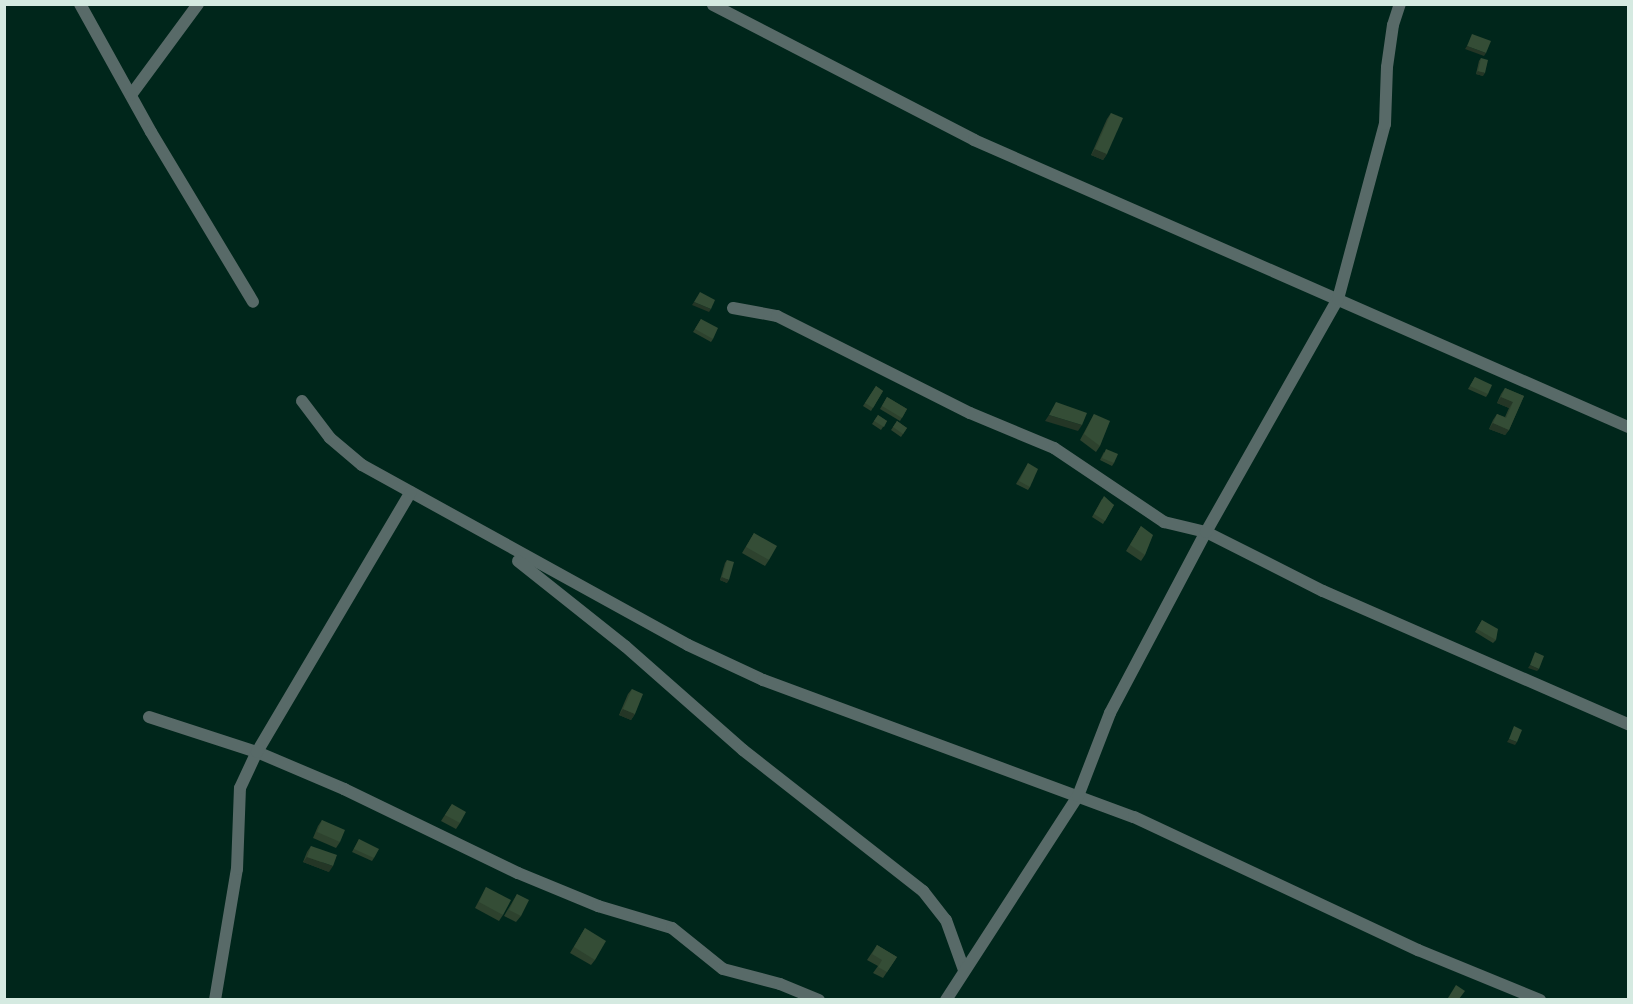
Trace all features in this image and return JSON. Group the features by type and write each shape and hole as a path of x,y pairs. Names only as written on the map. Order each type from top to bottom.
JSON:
{"street":[{"path":"80,4 253,302"},
{"path":"131,95 198,4"},
{"path":"946,999 1078,796 1110,713 1206,532 1338,300 1385,124 1387,67 1393,25 1400,4"},
{"path":"713,5 974,140 1629,426"},
{"path":"733,308 777,316 970,413 1054,448 1164,522 1206,532 1323,591 1629,724"},
{"path":"302,401 348,455 688,645 763,680 1078,796 1176,836 1418,950 1540,999"},
{"path":"215,999 237,869 240,788 257,752 411,492"},
{"path":"427,501 531,570 743,750 923,891 946,920 964,970"},
{"path":"148,717 257,752 378,804 518,873 598,906 672,928 723,969 780,984 819,999"}],"building":[{"path":"1472,34 1491,41 1486,53 1467,46"},
{"path":"1481,58 1488,60 1485,73 1478,71"},
{"path":"1111,113 1123,118 1107,154 1095,149"},
{"path":"700,292 715,300 711,309 694,302"},
{"path":"701,319 718,328 713,339 695,329"},
{"path":"1475,377 1492,385 1488,394 1470,386"},
{"path":"876,386 883,391 873,408 865,403"},
{"path":"1505,388 1524,396 1509,430 1493,423 1497,414 1506,418 1513,402 1501,397"},
{"path":"887,397 907,409 902,418 882,406"},
{"path":"1056,402 1087,413 1082,425 1049,415"},
{"path":"1094,414 1110,421 1100,446 1084,434"},
{"path":"878,415 887,421 884,427 874,421"},
{"path":"897,421 907,428 903,434 893,427"},
{"path":"1106,449 1118,454 1114,463 1102,458"},
{"path":"1028,463 1038,469 1030,487 1019,481"},
{"path":"1104,496 1114,505 1105,521 1094,514"},
{"path":"1141,526 1153,535 1145,555 1130,545"},
{"path":"754,533 777,546 769,560 746,547"},
{"path":"727,560 734,562 729,580 722,577"},
{"path":"1482,620 1498,629 1496,640 1477,629"},
{"path":"1535,652 1544,656 1539,669 1530,665"},
{"path":"632,689 643,694 635,714 623,709"},
{"path":"1514,726 1522,730 1517,742 1509,739"},
{"path":"452,804 466,812 460,823 445,815"},
{"path":"322,820 345,830 340,842 317,832"},
{"path":"359,839 379,849 374,858 354,849"},
{"path":"311,846 337,855 333,866 307,857"},
{"path":"486,887 511,900 503,915 479,902"},
{"path":"517,894 529,900 521,916 509,910"},
{"path":"585,928 606,941 595,960 574,947"},
{"path":"877,945 897,957 887,972 878,967 882,960 872,954"},
{"path":"1456,985 1465,991 1459,999 1448,998"}]}
